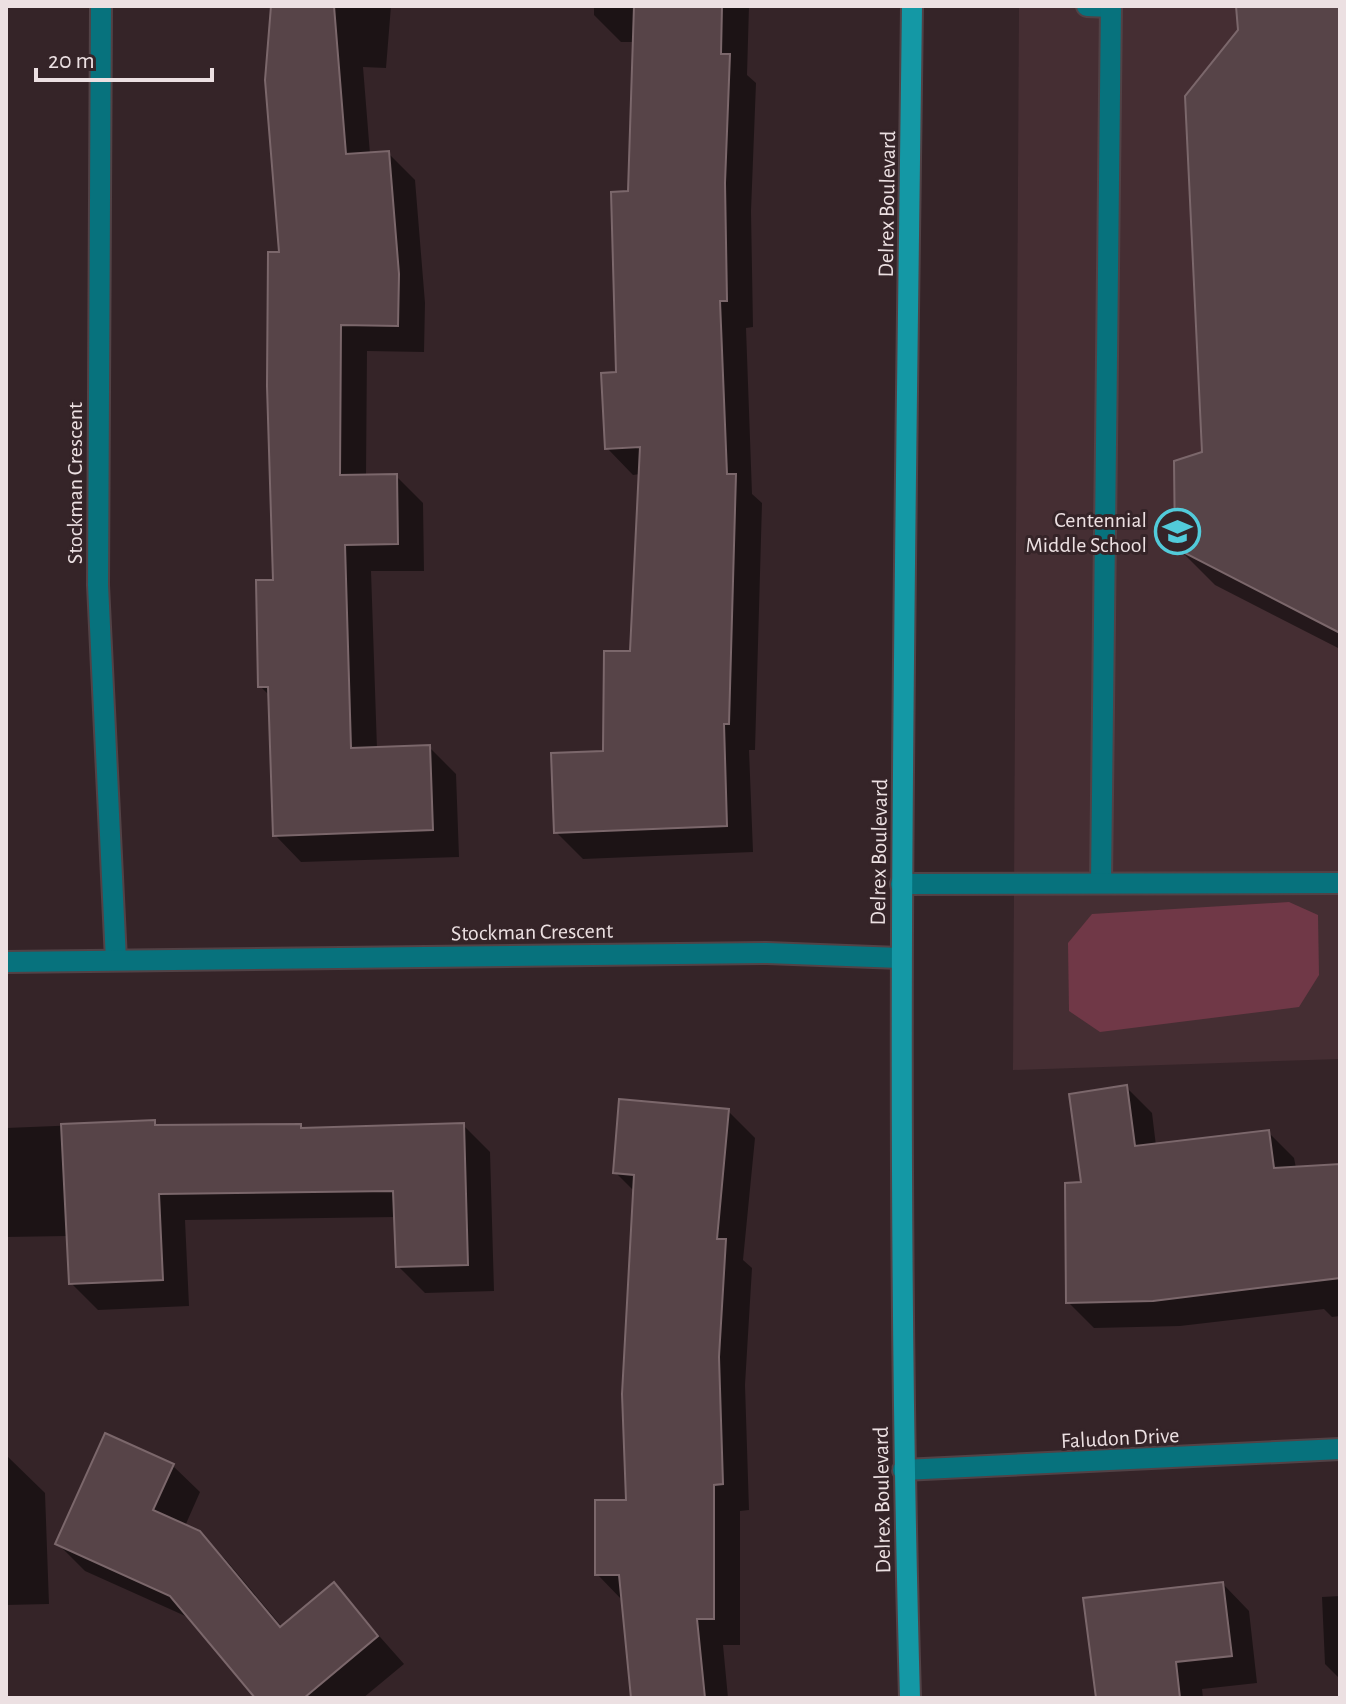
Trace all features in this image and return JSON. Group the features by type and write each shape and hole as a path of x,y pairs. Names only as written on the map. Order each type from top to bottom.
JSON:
{"street":[{"name":"Stockman Crescent","path":"101,6 98,585 116,960"},
{"name":"Delrex Boulevard","path":"910,1698 903,1470 900,958 912,6"},
{"path":"1087,6 1111,7 1101,883"},
{"path":"901,884 1340,883"},
{"name":"Stockman Crescent","path":"6,962 751,953 900,958"},
{"name":"Faludon Drive","path":"903,1470 1340,1449"}],"shaded area":[{"name":"Centennial Middle School","path":"1019,6 1340,6 1340,1059 1013,1070"},
{"path":"1289,902 1318,915 1319,975 1299,1007 1100,1032 1069,1011 1068,943 1092,914"}],"building":[{"path":"271,6 334,6 346,154 389,151 399,274 398,326 341,325 340,475 397,474 398,544 345,545 351,748 430,745 433,830 273,836 268,687 258,687 256,580 273,580 267,386 268,252 279,252 265,80"},
{"path":"634,6 722,6 721,54 730,54 725,183 727,301 720,301 727,474 736,474 729,724 724,724 727,826 554,833 551,753 603,751 604,651 630,651 640,447 605,449 601,373 616,372 611,192 628,191"},
{"path":"1236,6 1340,6 1340,633 1175,548 1174,461 1202,452 1185,96 1238,30"},
{"path":"1127,1085 1135,1146 1269,1130 1274,1168 1340,1164 1340,1278 1153,1301 1066,1303 1065,1183 1081,1182 1069,1094"},
{"path":"619,1099 729,1109 717,1239 726,1239 719,1357 723,1484 714,1485 714,1619 697,1619 705,1698 631,1698 619,1575 595,1575 595,1500 626,1500 622,1394 634,1175 613,1173"},
{"path":"155,1120 155,1125 301,1124 301,1128 464,1123 468,1265 396,1267 393,1191 159,1194 163,1280 69,1284 61,1124"},
{"path":"105,1433 174,1464 153,1510 200,1531 280,1627 334,1582 378,1636 304,1698 255,1698 170,1596 55,1544"},
{"path":"1223,1582 1232,1656 1176,1662 1180,1698 1096,1698 1083,1598"}],"place":[{"name":"Centennial Middle School","path":"1178,532"}]}
